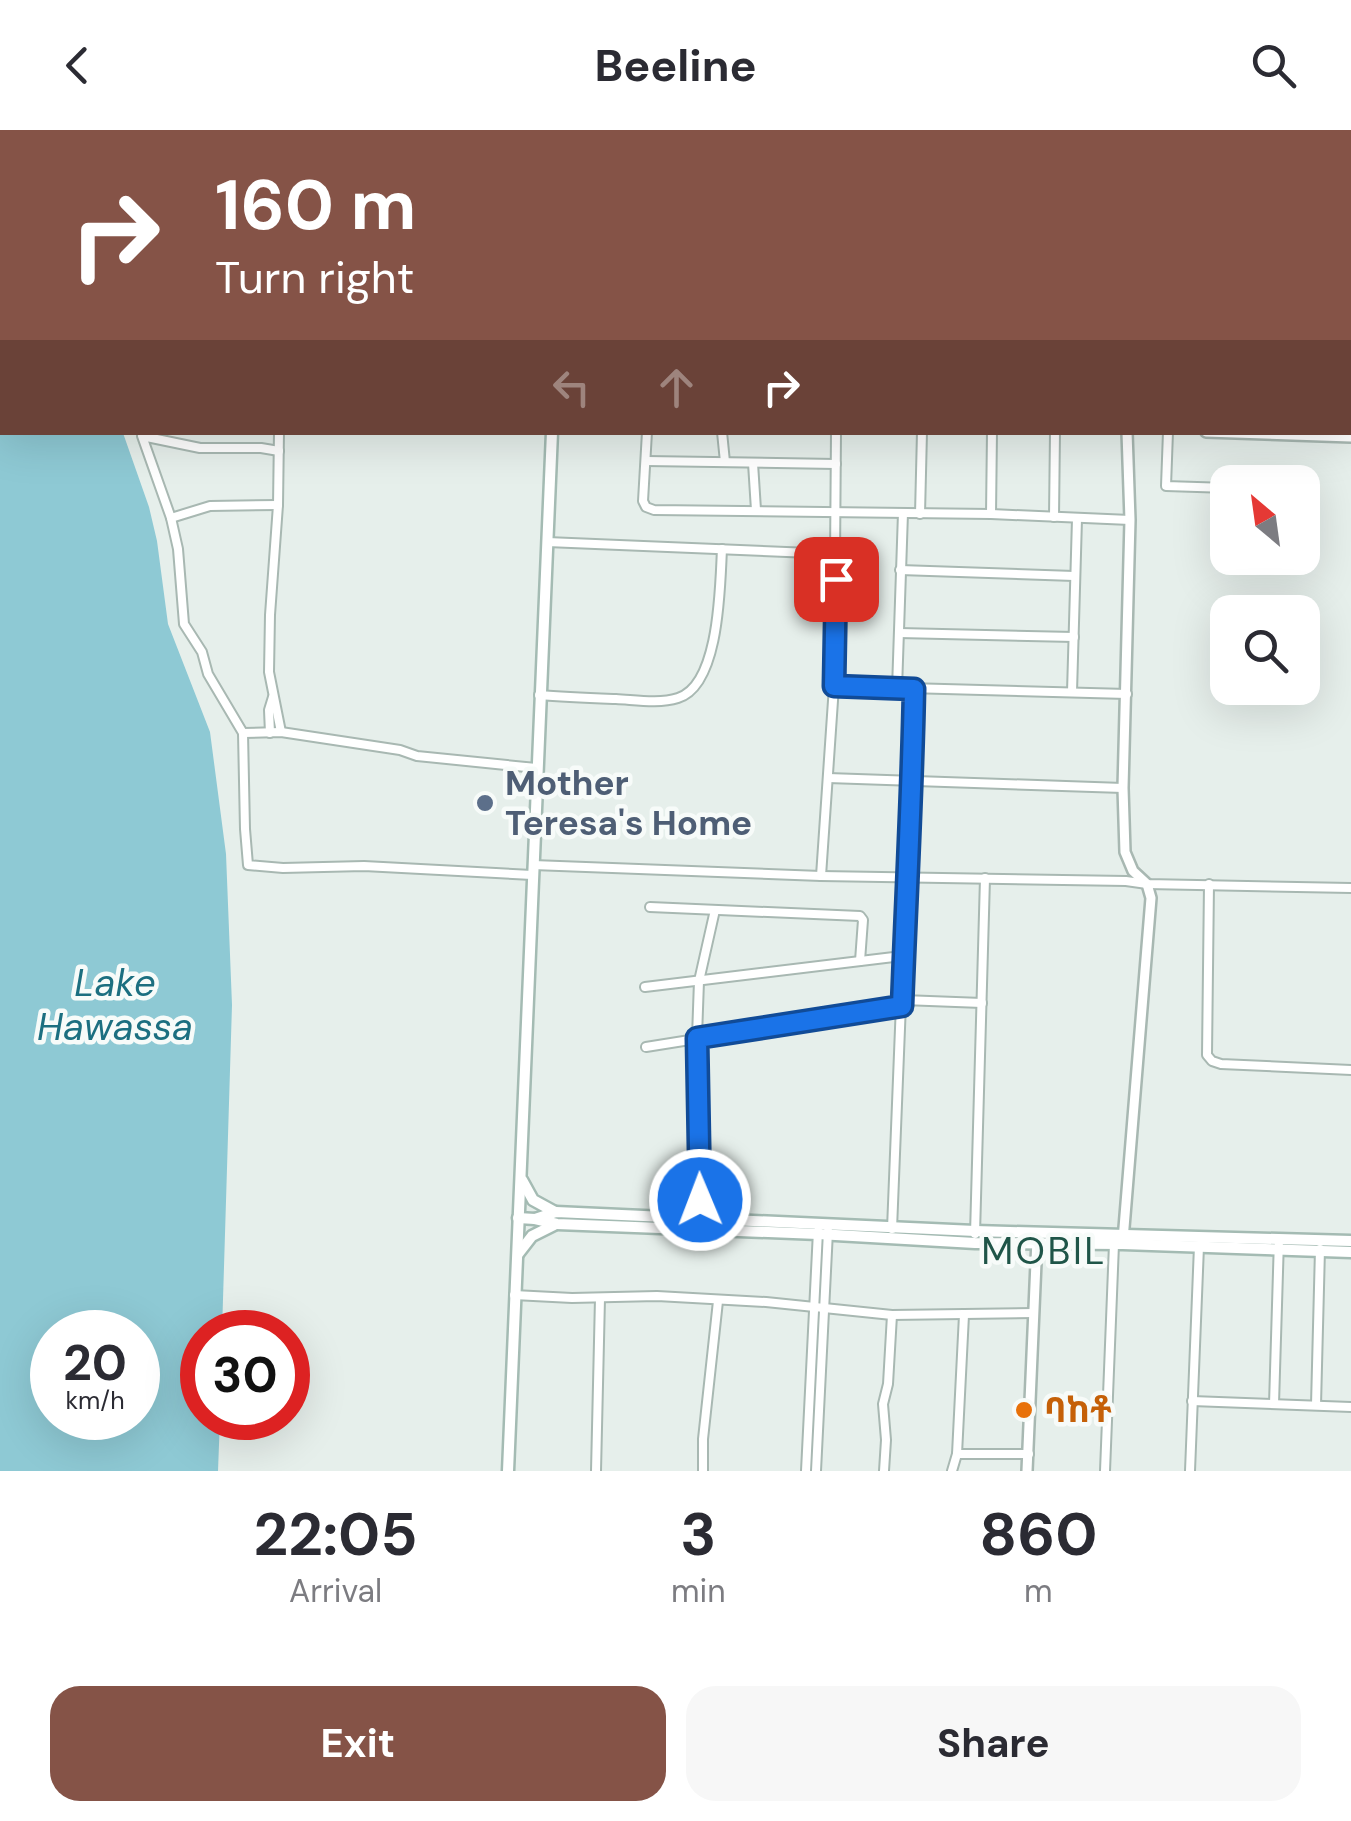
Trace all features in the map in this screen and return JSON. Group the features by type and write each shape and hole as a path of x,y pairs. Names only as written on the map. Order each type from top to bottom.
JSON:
{"main road":[{"path":"508,1471 552,435"},
{"path":"520,1178 533,1200 556,1218"},
{"path":"518,1218 975,1237 1320,1245 1351,1252"},
{"path":"517,1255 556,1218"},
{"path":"1334,1246 1351,1241"}],"street":[{"path":"279,435 269,649 281,732"},
{"path":"647,435 643,501 649,509 1130,520"},
{"path":"722,435 725,462"},
{"path":"821,876 834,686 836,435"},
{"path":"920,514 922,435"},
{"path":"990,514 992,435"},
{"path":"1054,517 1056,435"},
{"path":"1105,1471 1120,1241 1151,898 1148,884 1133,871 1125,852 1128,435"},
{"path":"1168,435 1166,486 1210,487"},
{"path":"1315,435 1351,436"},
{"path":"279,451 200,448 142,436 178,549 184,624 202,652 208,674 244,733 248,865 1126,880 1148,884 1351,888"},
{"path":"646,461 836,464"},
{"path":"754,463 756,510"},
{"path":"171,518 210,506 278,506"},
{"path":"897,689 903,514"},
{"path":"1072,692 1076,519"},
{"path":"547,542 835,554"},
{"path":"539,695 649,701 680,698 689,691 708,660 714,640 722,549"},
{"path":"900,570 1074,576"},
{"path":"899,633 1074,637"},
{"path":"834,686 1127,694"},
{"path":"892,1233 914,689"},
{"path":"270,732 273,696"},
{"path":"244,733 281,732 417,756 536,768"},
{"path":"828,778 1123,788"},
{"path":"975,1237 985,878"},
{"path":"1208,884 1207,1055 1221,1064 1351,1070"},
{"path":"650,907 860,916 864,920 860,961"},
{"path":"694,1224 701,1194 698,982 715,910"},
{"path":"645,988 902,956"},
{"path":"646,1046 902,1003 982,1003"},
{"path":"806,1471 824,1229"},
{"path":"1027,1471 1036,1238"},
{"path":"1190,1471 1200,1242"},
{"path":"1274,1404 1278,1245"},
{"path":"1316,1405 1320,1245"},
{"path":"514,1295 656,1296 892,1314 1034,1312"},
{"path":"596,1471 600,1298"},
{"path":"704,1471 718,1301"},
{"path":"816,1471 819,1307"},
{"path":"884,1471 883,1404 892,1314"},
{"path":"952,1471 957,1454 964,1315"},
{"path":"1192,1401 1351,1406"},
{"path":"957,1454 1028,1454"}],"water":[{"name":"Lake Hawassa","path":"0,435 124,435 157,541 168,624 210,732 226,854 232,1005 223,1310 180,1310 180,1440 219,1440 218,1471 0,1471"}],"place":[{"name":"Mother Teresa's Home","path":"485,803"},
{"name":"ባከቶ","path":"1024,1410"}],"district":[{"name":"MOBIL","path":"1044,1251"}],"route":[{"path":"700,1200 697,1038 902,1006 914,689 834,686 836,579"}]}
